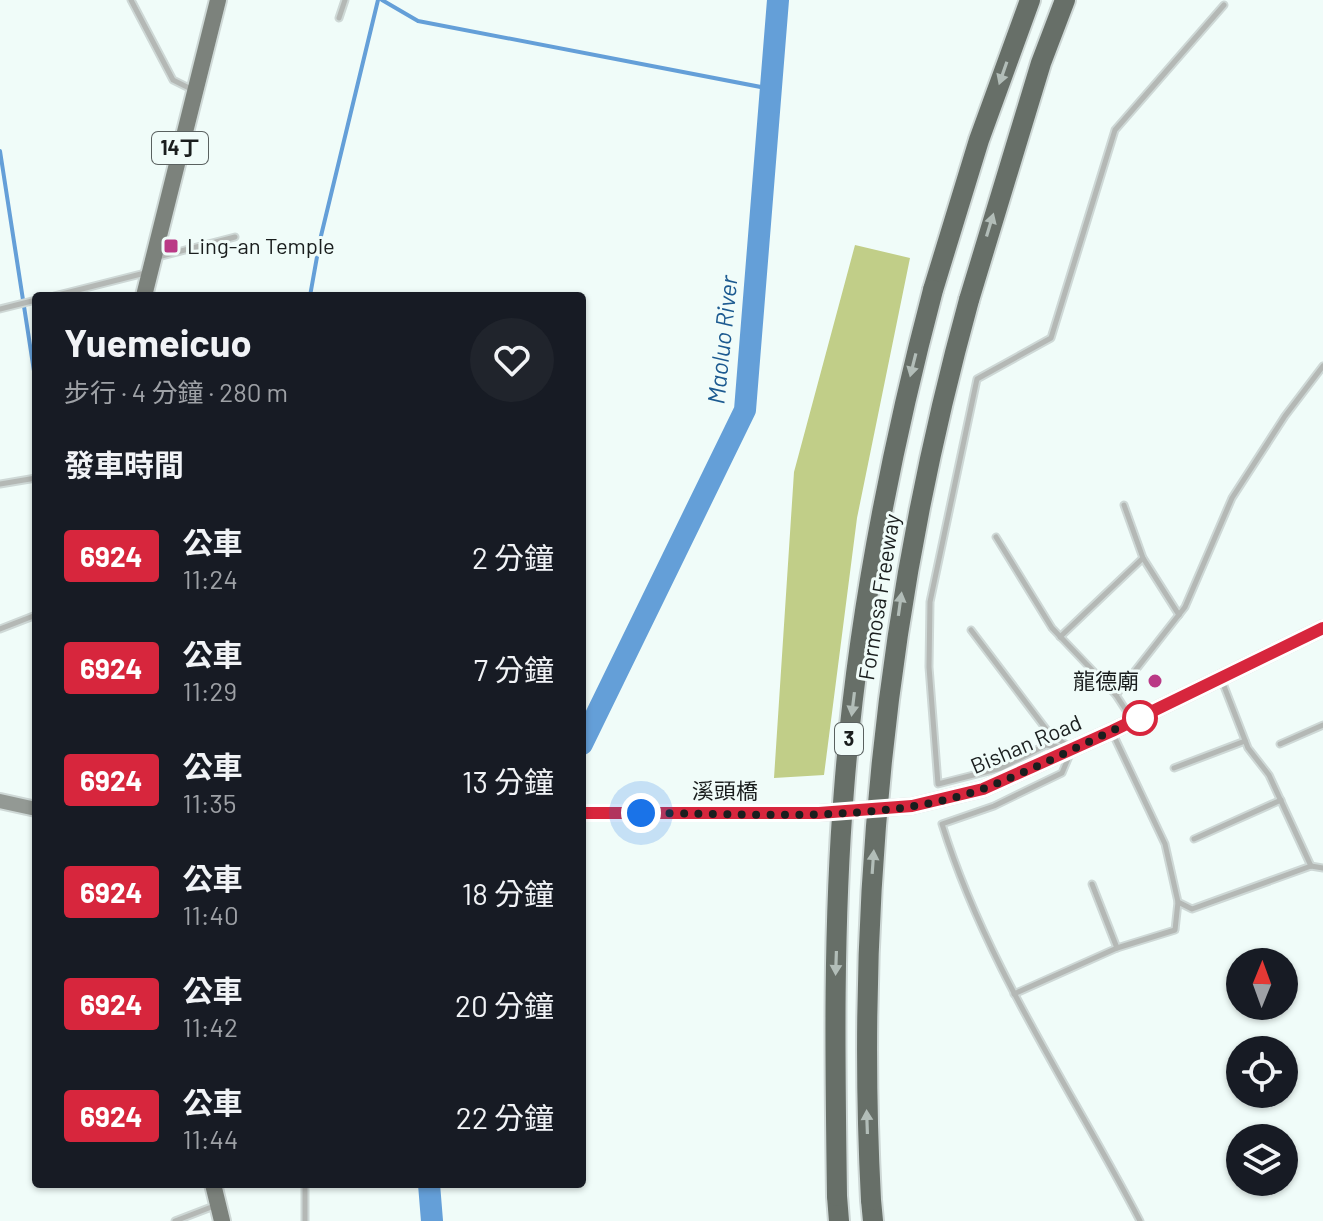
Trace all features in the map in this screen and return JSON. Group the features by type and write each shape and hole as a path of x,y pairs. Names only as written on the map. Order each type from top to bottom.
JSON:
{"highway":[{"name":"Formosa Freeway","path":"839,1221 835,1003 844,792 853,700 897,437 933,290 979,140 1030,0"},
{"name":"Formosa Freeway","path":"873,1221 867,1113 868,933 889,680 915,521 969,300 1041,63 1065,0"}],"main road":[{"name":"14丁","path":"145,292 218,0"},
{"name":"Bishan Road","path":"819,813 912,806 983,789 1112,731 1323,628"},
{"path":"0,801 32,808"},
{"name":"溪頭橋","path":"586,813 819,813"},
{"path":"214,1188 220,1213"}],"lane":[{"path":"131,0 173,80 194,91"},
{"path":"339,18 345,0"},
{"path":"1072,749 1046,745 1001,768 938,784 929,667 930,602 977,379 1051,338 1115,130 1224,5"},
{"path":"67,292 235,237"},
{"path":"0,309 32,301"},
{"path":"1116,695 1179,615 1232,498 1285,416 1323,366"},
{"path":"0,484 32,479"},
{"path":"1124,505 1143,558 1179,615"},
{"path":"996,537 1060,637 1116,695 1133,721"},
{"path":"1060,637 1143,558"},
{"path":"0,629 32,617"},
{"path":"971,630 1049,733 1072,749"},
{"path":"1221,679 1245,741 1281,800 1311,866"},
{"path":"1280,744 1323,725"},
{"path":"1014,994 1117,948 1175,930 1178,902 1165,844 1112,731"},
{"path":"1174,768 1245,741"},
{"path":"1072,749 1062,773 994,806 942,824 960,882 1014,994 1140,1221"},
{"path":"1194,839 1281,800"},
{"path":"1178,902 1192,909 1311,866 1323,868"},
{"path":"1092,884 1117,948"},
{"path":"305,1188 305,1221"},
{"path":"175,1221 220,1213"}],"green space":[{"path":"855,245 910,258 857,518 824,775 774,778 794,472"}],"waterway":[{"path":"311,292 320,240 378,0"},
{"path":"382,0 418,21 771,89"},
{"name":"Maoluo River","path":"586,736 745,410 778,0"},
{"path":"0,151 32,358"},
{"name":"Maoluo River","path":"429,1188 432,1221"}],"bus line":[{"name":"6924","path":"586,813 819,813 912,806 983,789 1112,731 1323,628"}],"place":[{"name":"Ling-an Temple","path":"171,246"},
{"name":"龍德廟","path":"1155,681"}],"route":[{"path":"641,813 819,813 912,806 983,789 1140,718"}]}
